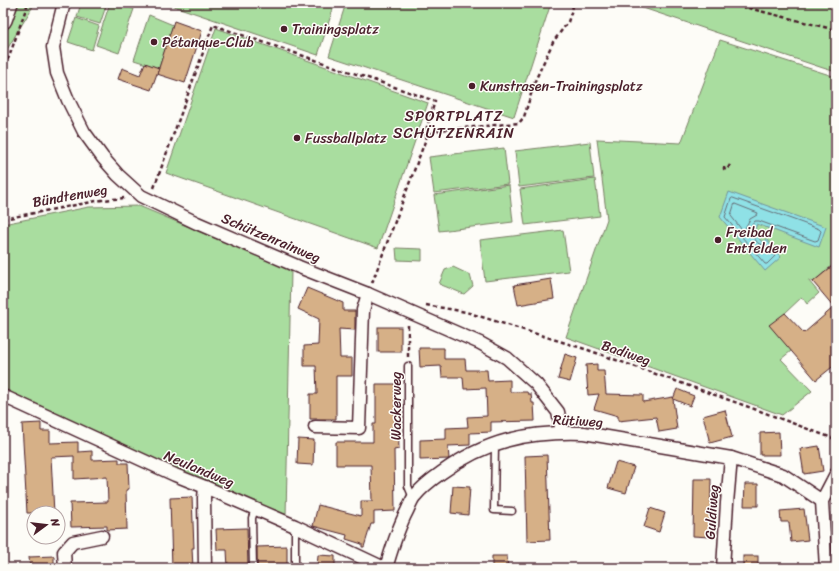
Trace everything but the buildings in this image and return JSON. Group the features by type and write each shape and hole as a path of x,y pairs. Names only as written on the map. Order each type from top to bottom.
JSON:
{"street":[{"path":"3,20 9,3"},
{"name":"Schützenrainweg","path":"62,3 63,7 53,47 59,80 84,132 118,176 145,198 196,223 299,267 368,294 480,344 507,358 536,384 558,412 562,432"},
{"path":"315,427 360,428 363,310 368,294"},
{"name":"Neulandweg","path":"3,396 175,475 295,526 385,568"},
{"name":"Rütiweg","path":"385,568 398,529 413,498 428,483 457,462 482,448 515,438 562,432 584,433 731,458 783,475 822,501"},
{"name":"Guldiweg","path":"723,568 731,458"},
{"path":"826,568 822,501 836,474"},
{"path":"205,487 205,568"},
{"path":"64,568 64,552 73,542 102,536"}],"lane":[{"name":"Wackerweg","path":"408,366 408,486 413,498"},
{"path":"495,444 494,510 512,511"},
{"path":"253,568 252,518 254,509"},
{"path":"295,526 295,568"}],"path":[{"path":"3,66 9,57 28,3"},
{"path":"427,136 439,130 519,123 524,117 535,81 553,42 568,22 574,3"},
{"path":"728,3 836,30"},
{"path":"145,198 213,25 435,101 425,133 427,136 368,294"},
{"path":"724,167 724,169 727,170 730,165"},
{"name":"Bündtenweg","path":"3,219 102,200 145,198"},
{"name":"Badiweg","path":"407,312 420,304 466,312 588,350 832,438 836,438"},
{"name":"Wackerweg","path":"407,312 408,366"}],"green space":[{"path":"3,3 35,3 3,56"},
{"path":"81,3 107,3 100,24 77,17"},
{"name":"Pétanque-Club","path":"110,3 117,3 134,9 119,53 96,45"},
{"name":"Trainingsplatz","path":"165,3 335,3 318,55"},
{"name":"Kunstrasen-Trainingsplatz","path":"346,3 551,3 514,117 329,56"},
{"path":"628,3 836,3 836,72 823,68"},
{"name":"Pétanque-Club","path":"149,15 173,25 159,68 134,60"},
{"path":"76,18 99,26 92,50 68,42"},
{"name":"Fussballplatz","path":"216,28 428,103 378,248 166,173"},
{"name":"Freibad Entfelden","path":"720,40 836,77 836,262 813,282 808,280 819,293 807,304 802,297 785,313 791,351 781,359 812,391 782,415 566,337 607,219 597,139 681,143"},
{"path":"590,142 594,178 519,187 515,151"},
{"path":"504,148 508,184 434,193 429,157"},
{"path":"595,179 600,216 525,225 520,189"},
{"path":"509,185 513,222 439,231 434,195"},
{"path":"139,206 291,270 286,517 3,391 3,224 89,207"},
{"path":"563,230 569,271 485,281 480,240"},
{"path":"396,248 422,249 422,261 397,260"},
{"path":"453,267 470,275 473,286 464,294 439,284 445,270"},
{"path":"836,507 836,558 833,527"}],"water":[{"path":"729,192 826,227 819,247 757,224 754,232 762,242 766,239 781,257 765,271 720,217"}],"place":[{"name":"Trainingsplatz","path":"284,29"},
{"name":"Pétanque-Club","path":"154,42"},
{"name":"Kunstrasen-Trainingsplatz","path":"472,86"},
{"name":"Fussballplatz","path":"297,138"},
{"name":"Freibad Entfelden","path":"718,240"}],"district":[{"name":"SPORTPLATZ SCHÜTZENRAIN","path":"454,124"}]}
